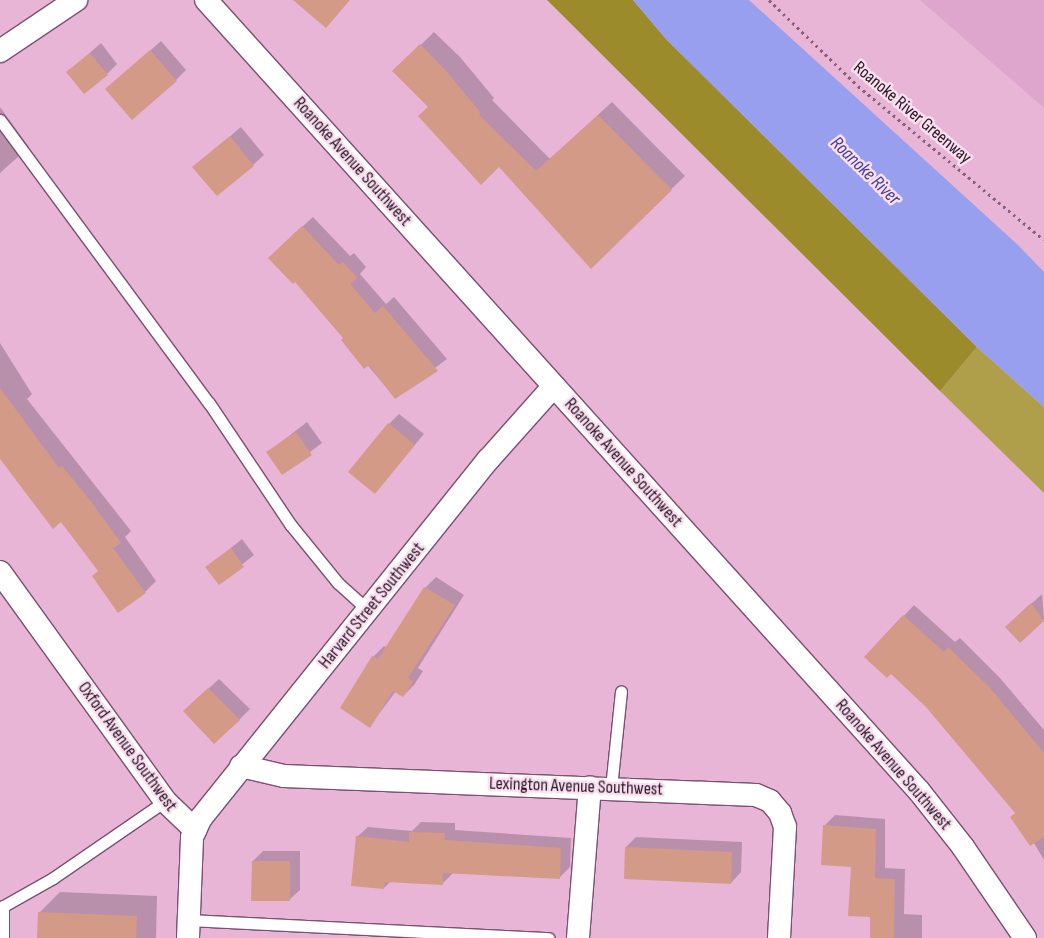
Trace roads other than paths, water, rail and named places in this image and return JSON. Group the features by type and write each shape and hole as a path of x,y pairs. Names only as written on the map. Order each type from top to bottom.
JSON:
{"street":[{"path":"0,51 76,0"},
{"name":"Roanoke Avenue Southwest","path":"206,0 919,791 964,847 1025,938"},
{"name":"Harvard Street Southwest","path":"194,830 241,766 488,460 554,386"},
{"name":"Oxford Avenue Southwest","path":"0,572 164,801 194,830"},
{"name":"Lexington Avenue Southwest","path":"241,766 284,776 756,795 770,801 780,813 785,827 779,938"},
{"path":"578,938 600,788"},
{"path":"188,929 194,830"}],"lane":[{"path":"0,120 203,395 290,524 338,582 368,611"},
{"path":"600,788 621,692"},
{"path":"3,938 2,907 53,878 164,801"},
{"path":"188,929 549,938"}],"water":[{"name":"Roanoke River","path":"633,0 749,0 1018,245 1044,272 1044,407 977,347 666,39"}]}
